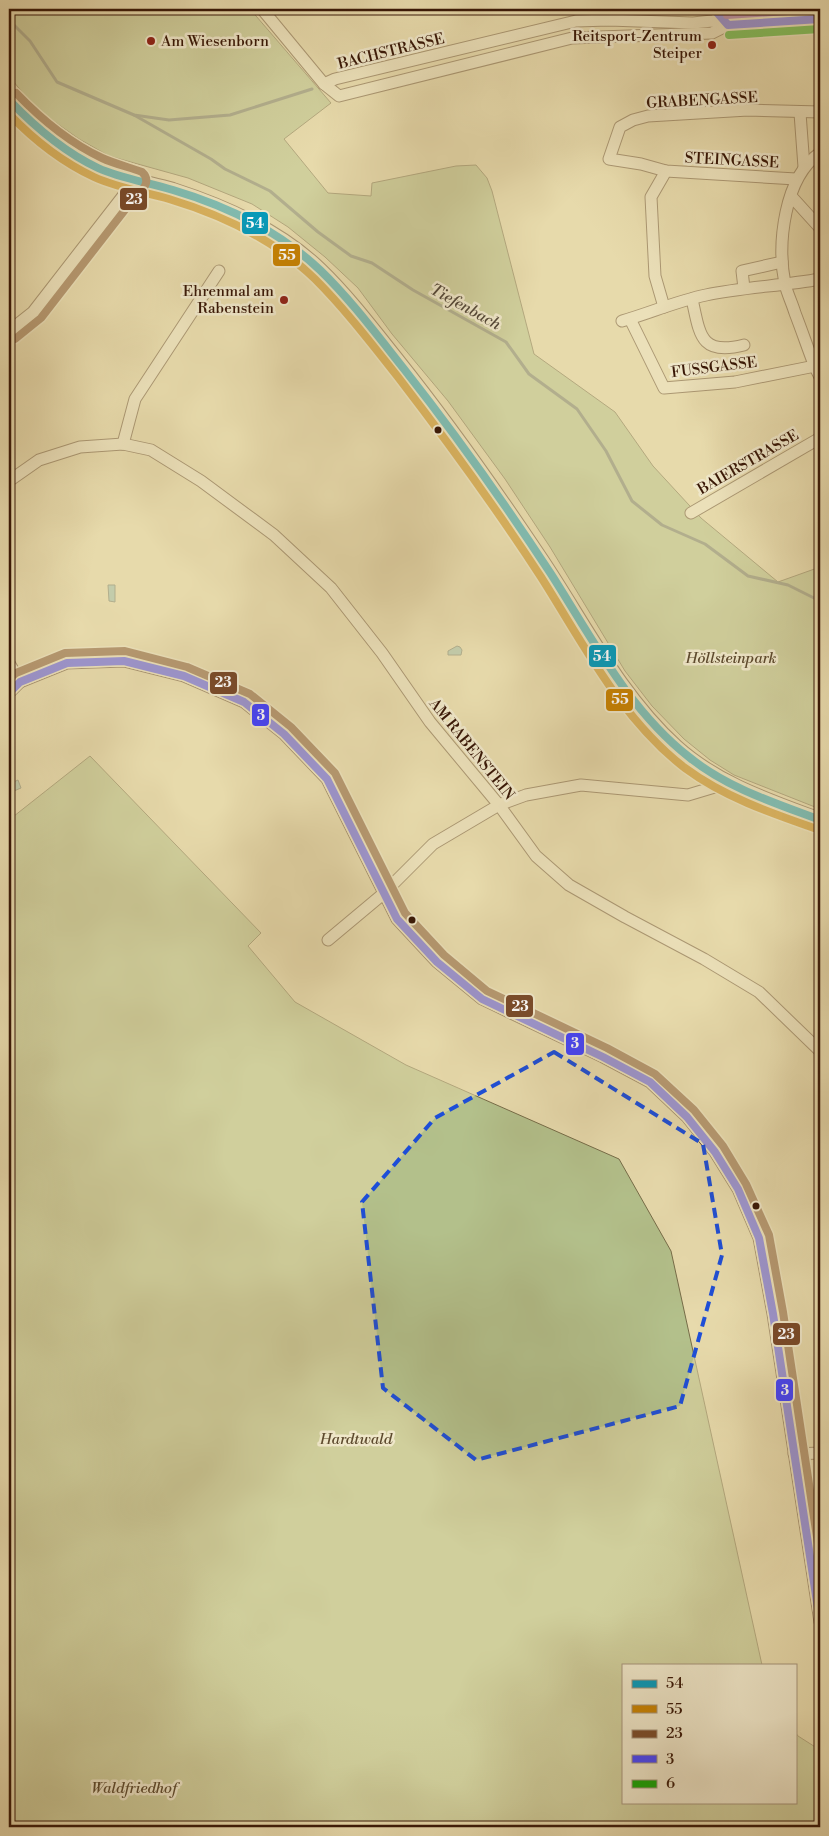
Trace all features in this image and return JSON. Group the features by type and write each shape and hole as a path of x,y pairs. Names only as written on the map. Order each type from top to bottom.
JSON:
{"street":[{"path":"264,9 324,84"},
{"path":"714,9 728,25"},
{"name":"BACHSTRASSE","path":"324,84 576,21 609,20 693,23 712,21 728,25 820,19"},
{"name":"BACHSTRASSE","path":"324,84 339,96 572,38 712,33 728,25"},
{"path":"9,100 33,124 68,150 98,168 211,203 250,220 285,242 320,270 379,338 440,414 541,560 610,668 642,712 676,747 708,772 728,783 820,820"},
{"name":"GRABENGASSE","path":"666,171 641,164 609,159 620,127 633,120 648,116 748,110 800,113 820,112"},
{"path":"800,113 804,167"},
{"path":"818,369 785,285 782,262 785,216 796,179 804,167 820,153"},
{"path":"666,171 651,197 656,276 664,307 744,288 785,285 820,279"},
{"name":"STEINGASSE","path":"666,171 796,179"},
{"path":"9,331 33,312 123,196 137,181"},
{"path":"791,196 820,228"},
{"path":"744,288 742,271 782,262"},
{"path":"122,444 135,399 219,271"},
{"path":"692,299 697,324 704,341 710,346 729,349 744,345"},
{"name":"FUSSGASSE","path":"664,307 626,320 664,388 734,382 818,369"},
{"name":"BAIERSTRASSE","path":"691,513 820,438"},
{"name":"AM RABENSTEIN","path":"9,481 39,460 80,447 122,444 151,450 201,481 274,535 330,588 382,653 430,722 499,805 536,856 569,884 625,917 704,958 759,992 820,1050"},
{"path":"9,693 20,682 67,663 124,661 184,676 244,702 284,734 327,779 397,919 436,962 482,999 650,1082 687,1117 715,1152 738,1189 759,1238 773,1314 820,1622"},
{"path":"9,663 20,682"},
{"path":"328,940 383,894 433,844 499,805 526,795 581,785 688,795 728,783"},
{"path":"794,1454 820,1453"}],"highlighted area":[{"path":"554,1052 703,1144 722,1255 680,1406 476,1460 383,1388 362,1202 435,1118"}],"green space":[{"name":"Höllsteinpark","path":"9,9 250,9 331,103 284,139 328,193 371,196 372,183 456,166 476,165 487,178 492,191 534,354 615,412 653,466 701,518 778,582 820,567 820,809 734,775 710,760 684,739 652,706 625,671 550,547 505,479 448,401 392,334 358,288 325,257 288,227 252,204 188,178 109,156 79,139 35,108 9,76"},
{"name":"Hardtwald","path":"90,756 261,933 248,946 295,1002 406,1065 619,1159 671,1251 762,1664 622,1664 622,1804 796,1804 796,1733 820,1750 820,1827 9,1827 9,820"},
{"path":"814,1524 820,1524 820,1589"}],"shaded area":[{"path":"108,585 115,585 115,602 109,601"},
{"path":"457,646 462,650 461,655 448,655 448,651"},
{"path":"18,780 21,788 9,793 9,784"}],"waterway":[{"name":"Tiefenbach","path":"9,20 30,41 57,82 134,115 169,120 230,115 312,89"},
{"name":"Tiefenbach","path":"134,115 225,169 270,191 318,232 351,256 372,263 413,290 506,342 529,374 577,409 606,451 632,501 662,525 705,544 748,576 788,585 820,601"}],"transit line":[{"name":"3","path":"714,9 728,25 820,19"},
{"path":"727,15 819,9"},
{"name":"6","path":"729,35 820,29"},
{"name":"23","path":"15,339 41,318 146,184 145,176 142,172 102,158 67,138 35,112 16,93"},
{"name":"54","path":"9,100 51,138 85,162 116,175 193,196 232,212 287,243 320,270 364,318 461,444 534,548 612,672 647,717 689,757 719,778 752,794 820,820"},
{"name":"55","path":"9,114 48,149 82,171 112,184 189,205 228,221 283,252 315,279 368,339 435,426 524,551 588,654 641,727 685,768 716,788 765,810 817,829"},
{"name":"23","path":"9,679 16,673 65,653 125,651 187,667 250,694 291,727 335,773 405,913 444,955 487,991 607,1048 655,1074 694,1110 723,1146 746,1184 769,1235 783,1312 820,1557"},
{"name":"3","path":"9,693 20,682 67,663 124,661 184,676 244,702 284,734 327,779 397,919 437,962 482,999 603,1057 650,1082 687,1117 715,1152 738,1189 759,1238 773,1314 820,1622"}],"place":[{"name":"Am Wiesenborn","path":"151,41"},
{"name":"Reitsport-Zentrum Steiper","path":"712,45"},
{"name":"Ehrenmal am Rabenstein","path":"284,300"}],"park label":[{"name":"Waldfriedhof","path":"134,1788"}]}
